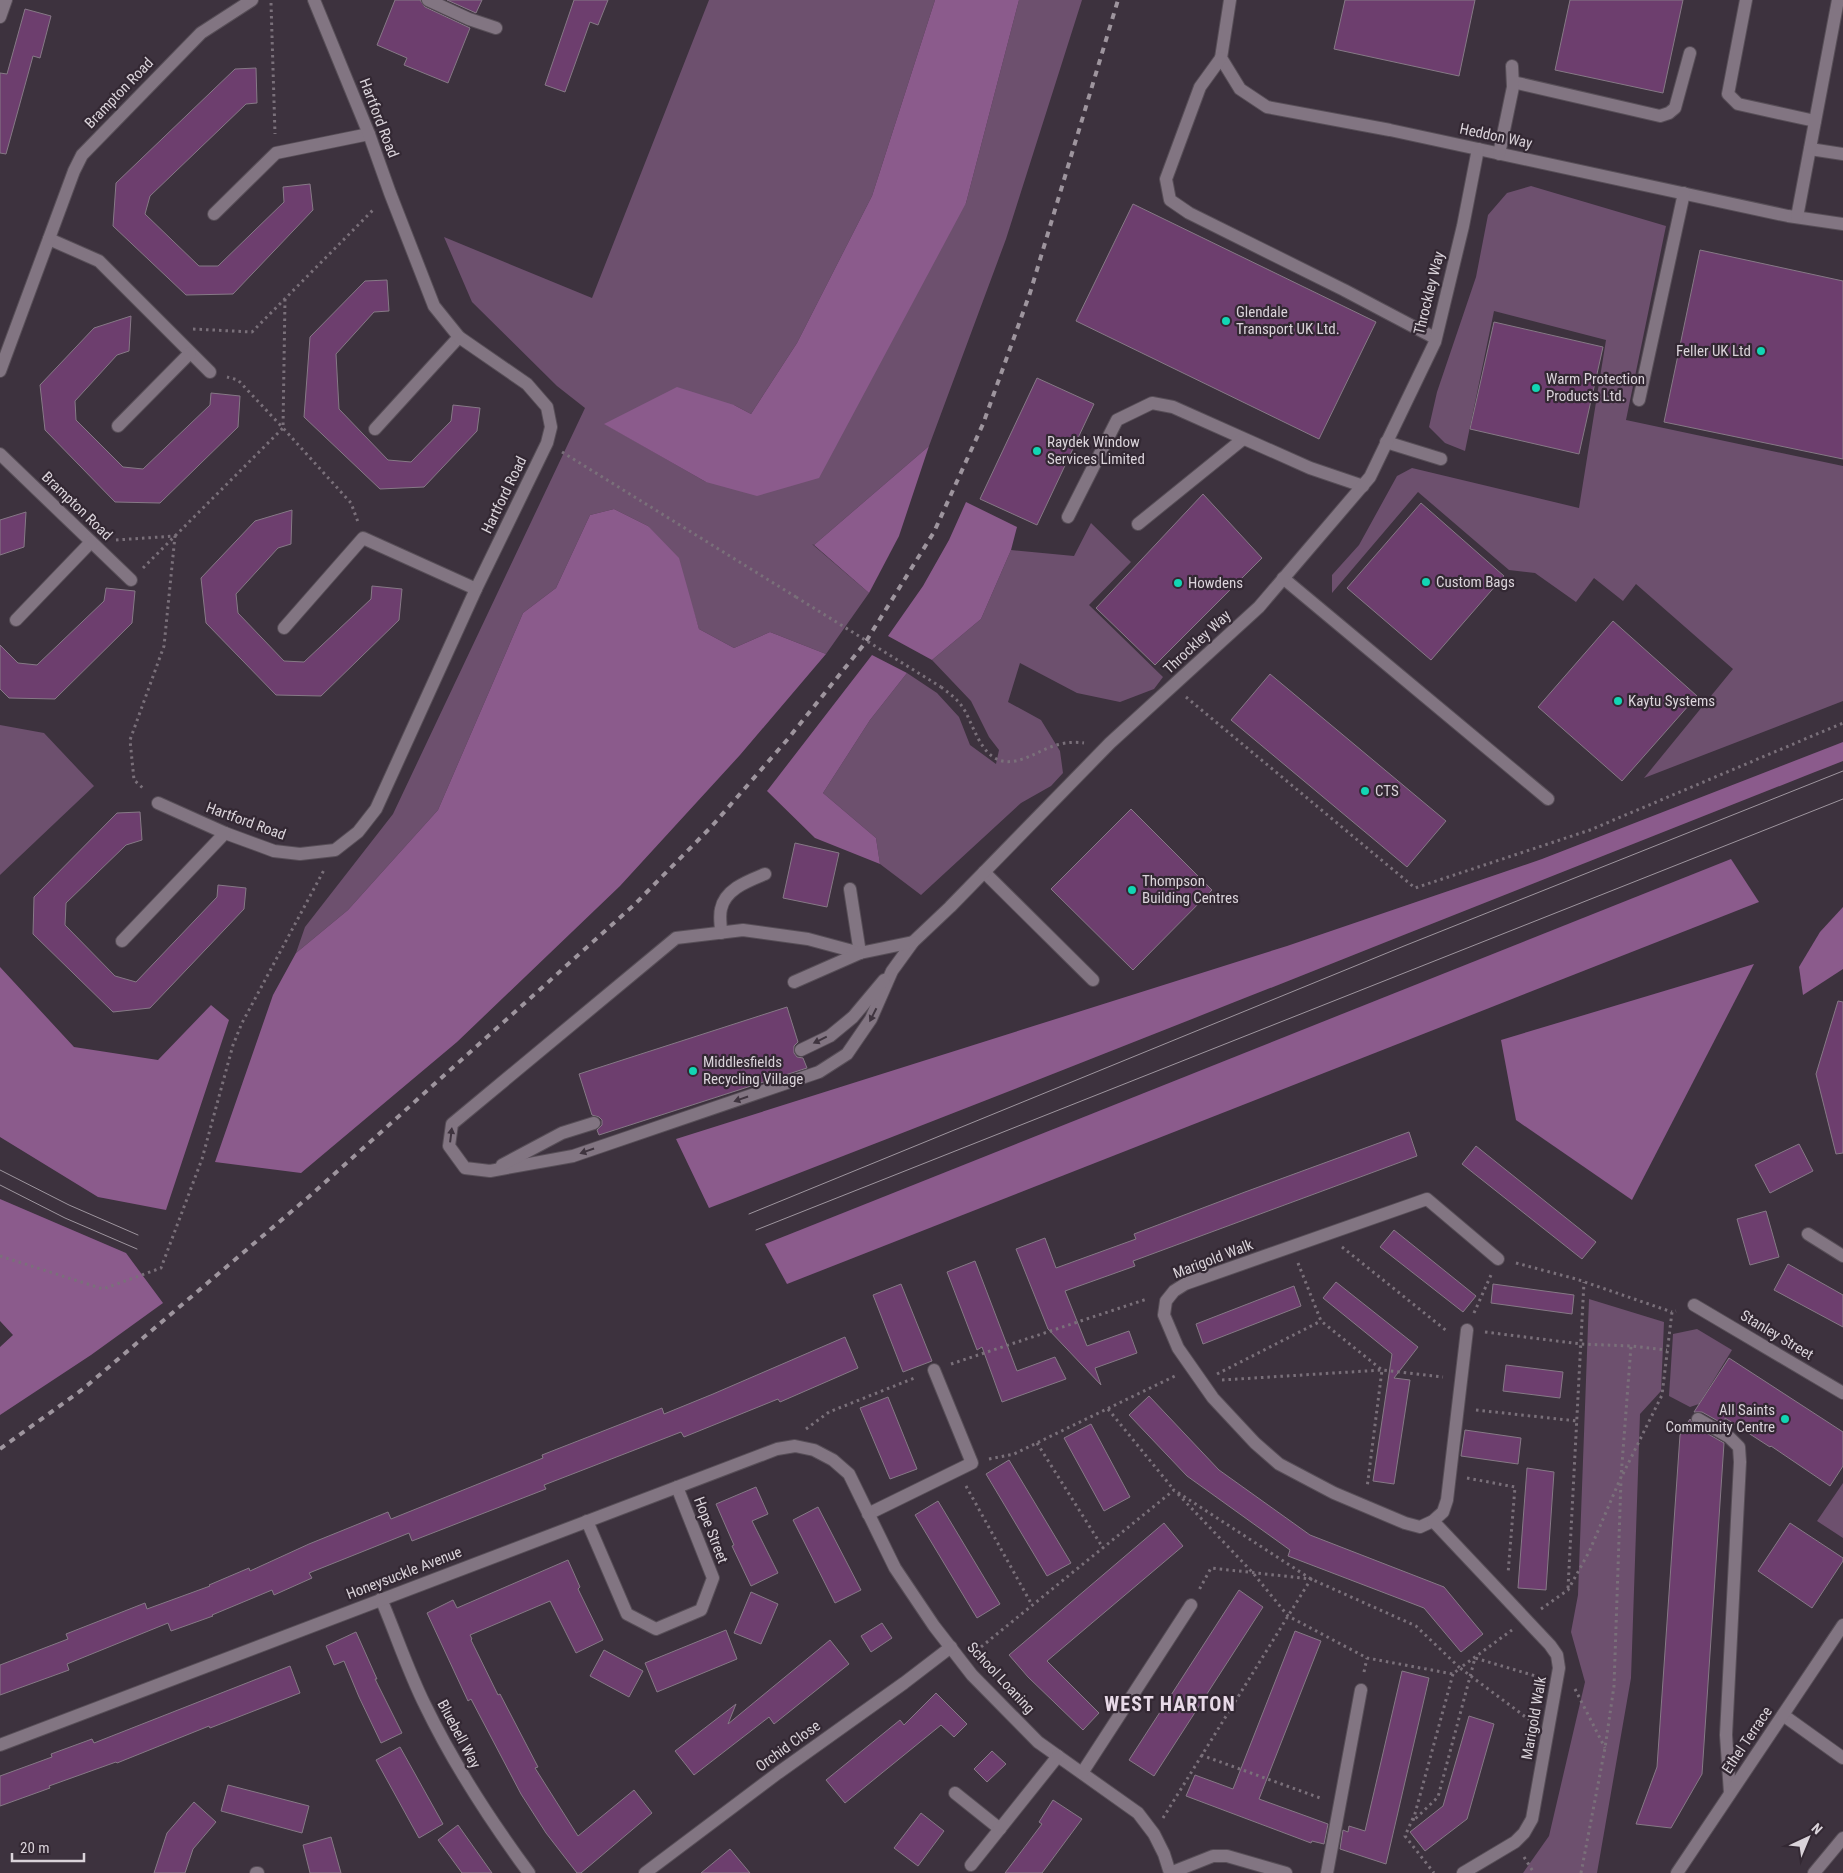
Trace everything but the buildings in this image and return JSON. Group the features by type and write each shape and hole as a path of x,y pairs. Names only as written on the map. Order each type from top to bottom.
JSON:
{"street":[{"path":"0,17 6,0"},
{"name":"Brampton Road","path":"0,371 82,155 201,33 252,0"},
{"name":"Hartford Road","path":"158,804 225,833 274,851 300,854 335,850 358,832 376,809 476,589 547,443 552,427 547,407 527,384 459,337 434,306 390,194 369,134 314,0"},
{"path":"428,0 469,19 496,28"},
{"path":"1230,0 1221,58 1200,87 1166,179 1170,200 1189,213 1344,290 1435,338"},
{"path":"1746,0 1728,94 1738,104 1815,122"},
{"path":"1797,217 1838,0"},
{"path":"1513,82 1660,116 1669,113 1675,108 1690,53"},
{"name":"Heddon Way","path":"1221,58 1240,89 1267,107 1390,130 1797,217 1843,224"},
{"path":"1499,154 1513,82 1512,66"},
{"path":"214,214 276,153 369,134"},
{"name":"Throckley Way","path":"892,971 913,942 1110,743 1259,607 1370,477 1435,338 1478,149"},
{"path":"1810,149 1843,154"},
{"path":"1639,400 1684,193"},
{"path":"49,239 99,261 210,372"},
{"path":"375,429 459,337"},
{"path":"118,426 190,352"},
{"path":"1068,517 1117,420 1152,404 1173,407 1310,468 1363,486"},
{"path":"1138,524 1243,439"},
{"path":"1386,442 1441,458"},
{"name":"Brampton Road","path":"0,454 131,580"},
{"path":"284,628 363,538 476,589"},
{"path":"16,620 91,542"},
{"path":"1283,578 1548,799"},
{"path":"122,941 225,833"},
{"path":"984,872 1093,980"},
{"path":"721,933 721,909 727,894 747,881 765,874"},
{"path":"850,889 860,953"},
{"path":"860,953 808,939 742,930 676,938 452,1124 449,1146 465,1168 490,1171 573,1156 820,1072 847,1054 857,1040 871,1019 892,971"},
{"path":"794,982 860,953 913,942"},
{"path":"801,1050 830,1036 853,1018 892,971"},
{"path":"490,1171 562,1133 594,1123"},
{"name":"Marigold Walk","path":"1463,1873 1515,1842 1532,1819 1557,1683 1559,1668 1557,1655 1527,1620 1433,1521 1420,1527 1405,1523 1334,1493 1279,1464 1255,1443 1213,1398 1178,1348 1164,1315 1166,1301 1174,1291 1185,1284 1427,1199 1498,1258"},
{"path":"1808,1234 1843,1256"},
{"name":"Stanley Street","path":"1694,1305 1843,1393"},
{"path":"1433,1521 1443,1512 1447,1500 1467,1330"},
{"path":"868,1514 972,1463 934,1370"},
{"path":"1698,1418 1729,1438 1739,1447 1740,1462 1726,1736 1730,1794"},
{"name":"Honeysuckle Avenue","path":"0,1745 777,1449 795,1446 821,1453"},
{"name":"School Loaning","path":"821,1453 833,1460 849,1474 896,1568 950,1647 972,1675 1038,1742 1138,1813 1154,1834 1164,1854 1170,1873"},
{"name":"Hope Street","path":"588,1521 627,1614 656,1629 701,1610 713,1578 677,1486"},
{"name":"Bluebell Way","path":"381,1599 424,1704 470,1789 529,1873"},
{"path":"1082,1773 1192,1605"},
{"name":"Ethel Terrace","path":"1677,1873 1843,1625"},
{"name":"Orchid Close","path":"645,1873 778,1773 904,1683 950,1647"},
{"path":"1327,1873 1361,1690"},
{"path":"1783,1715 1843,1758"},
{"path":"971,1866 1058,1756"},
{"path":"955,1793 1000,1828"},
{"path":"1814,1873 1843,1838"},
{"path":"1170,1873 1213,1856 1227,1856 1286,1873"}],"path":[{"path":"271,0 276,153"},
{"path":"166,328 252,332 390,194"},
{"path":"131,580 283,428 286,298"},
{"path":"210,372 238,380 283,428 351,503 363,538"},
{"path":"547,443 941,687 958,700 985,750 998,760 1012,762 1024,759 1061,744 1110,743"},
{"path":"91,542 175,536"},
{"path":"158,804 134,780 130,740 164,646 175,536"},
{"path":"1174,686 1200,710 1415,888 1590,830 1843,723"},
{"path":"0,1256 102,1289 162,1268 202,1159 233,1045 242,1023 335,850"},
{"path":"1325,1234 1465,1346"},
{"path":"1292,1246 1321,1321 1382,1370"},
{"path":"1667,1350 1632,1346 1581,1344 1467,1330 1498,1258 1584,1282 1672,1312 1694,1305"},
{"path":"1568,1590 1584,1282"},
{"path":"777,1449 830,1412 934,1370 1174,1291"},
{"path":"1475,1658 1438,1797 1412,1820 1453,1674 1568,1590 1589,1552 1621,1477 1662,1395 1672,1312"},
{"path":"1202,1381 1321,1321"},
{"path":"1581,1873 1605,1748 1614,1686 1621,1477 1632,1346"},
{"path":"972,1463 1014,1454 1192,1368"},
{"path":"1365,1506 1382,1370"},
{"path":"1202,1381 1382,1370 1461,1379"},
{"path":"1458,1408 1577,1421"},
{"path":"1108,1409 1174,1490 1253,1573 1288,1616 1367,1658 1453,1674"},
{"path":"1038,1443 1103,1548"},
{"path":"958,1470 1032,1606"},
{"path":"1450,1475 1515,1487 1506,1598"},
{"path":"962,1662 1174,1490"},
{"path":"1174,1490 1311,1579 1416,1626 1460,1668 1547,1734"},
{"path":"1192,1605 1211,1568 1311,1579"},
{"path":"1154,1834 1311,1579"},
{"path":"1475,1658 1574,1687 1605,1748"},
{"path":"1201,1755 1340,1805"},
{"path":"1414,1816 1405,1836 1434,1873"}],"shaded area":[{"path":"709,0 935,0 872,196 797,343 751,414 734,405 605,424 706,482 966,203 1019,0 1082,0 1006,239 929,446 814,545 812,544 869,593 826,654 770,632 734,648 699,629 689,597 648,526 614,509 590,515 556,588 523,613 438,810 348,910 296,953 305,927 393,814 585,408 557,386 472,302 444,237 592,298"},
{"path":"935,0 1019,0 966,203 819,478 757,496 706,482 604,424 677,387 734,405 751,414 797,343 872,196"},
{"path":"1531,186 1666,226 1626,420 1843,466 1843,701 1644,778 1733,669 1636,584 1623,601 1594,578 1576,602 1535,573 1509,570 1418,492 1332,593 1332,575 1359,545 1397,476 1412,468 1579,508 1606,340 1494,311 1465,451 1445,443 1429,427 1437,392 1476,277 1488,215 1507,193"},
{"path":"929,446 899,536 869,593 814,545"},
{"path":"966,502 1017,527 1011,550 981,619 932,660 888,636 923,586 949,540"},
{"path":"614,509 648,526 679,558 699,629 734,648 770,632 826,654 740,755 620,886 457,1042 301,1173 215,1162 273,995 296,953 348,910 438,810 523,613 556,588 590,515"},
{"path":"1091,523 1131,562 1089,605 1163,677 1154,689 1120,702 1077,693 1020,663 1008,702 1041,720 1060,751 1063,773 1051,786 1021,803 921,895 880,864 876,838 823,793 870,720 907,673 937,693 959,717 970,745 996,764 999,750 989,737 971,701 932,660 981,619 1011,550 1074,556"},
{"path":"872,655 907,673 870,720 823,793 876,838 880,864 815,838 767,791"},
{"path":"0,725 44,733 94,786 0,875"},
{"path":"1843,742 1843,761 1135,1042 709,1208 676,1139 1287,946 1542,859"},
{"path":"1731,859 1759,902 787,1284 765,1244"},
{"path":"1843,907 1843,969 1803,995 1799,967 1820,932"},
{"path":"1754,964 1632,1200 1516,1120 1501,1040"},
{"path":"0,967 74,1047 158,1060 211,1005 229,1020 166,1210 98,1197 0,1137"},
{"path":"0,1199 126,1253 163,1303 91,1355 0,1415 0,1347 13,1335 0,1321"},
{"path":"1589,1299 1664,1322 1661,1391 1640,1414 1631,1678 1597,1873 1523,1873 1549,1836 1585,1682 1571,1632 1578,1595"},
{"path":"1697,1329 1732,1350 1699,1404 1690,1407 1669,1396 1673,1334"},
{"path":"1843,1483 1843,1538 1817,1521"}],"tram line":[{"path":"749,1214 1404,946 1843,771"},
{"path":"756,1230 1843,799"},
{"path":"0,1170 69,1205 138,1235"},
{"path":"0,1185 65,1218 137,1249"}],"railway":[{"path":"0,1449 83,1389 312,1194 634,905 712,826 787,740 865,643 934,532 983,424 1030,293 1118,0"}],"place":[{"name":"Glendale Transport UK Ltd.","path":"1226,321"},
{"name":"Feller UK Ltd","path":"1761,351"},
{"name":"Warm Protection Products Ltd.","path":"1536,388"},
{"name":"Raydek Window Services Limited","path":"1037,451"},
{"name":"Custom Bags","path":"1426,582"},
{"name":"Howdens","path":"1178,583"},
{"name":"Kaytu Systems","path":"1618,701"},
{"name":"CTS","path":"1365,791"},
{"name":"Thompson Building Centres","path":"1132,890"},
{"name":"Middlesfields Recycling Village","path":"693,1071"},
{"name":"All Saints Community Centre","path":"1785,1419"}],"district":[{"name":"WEST HARTON","path":"1170,1704"}]}
